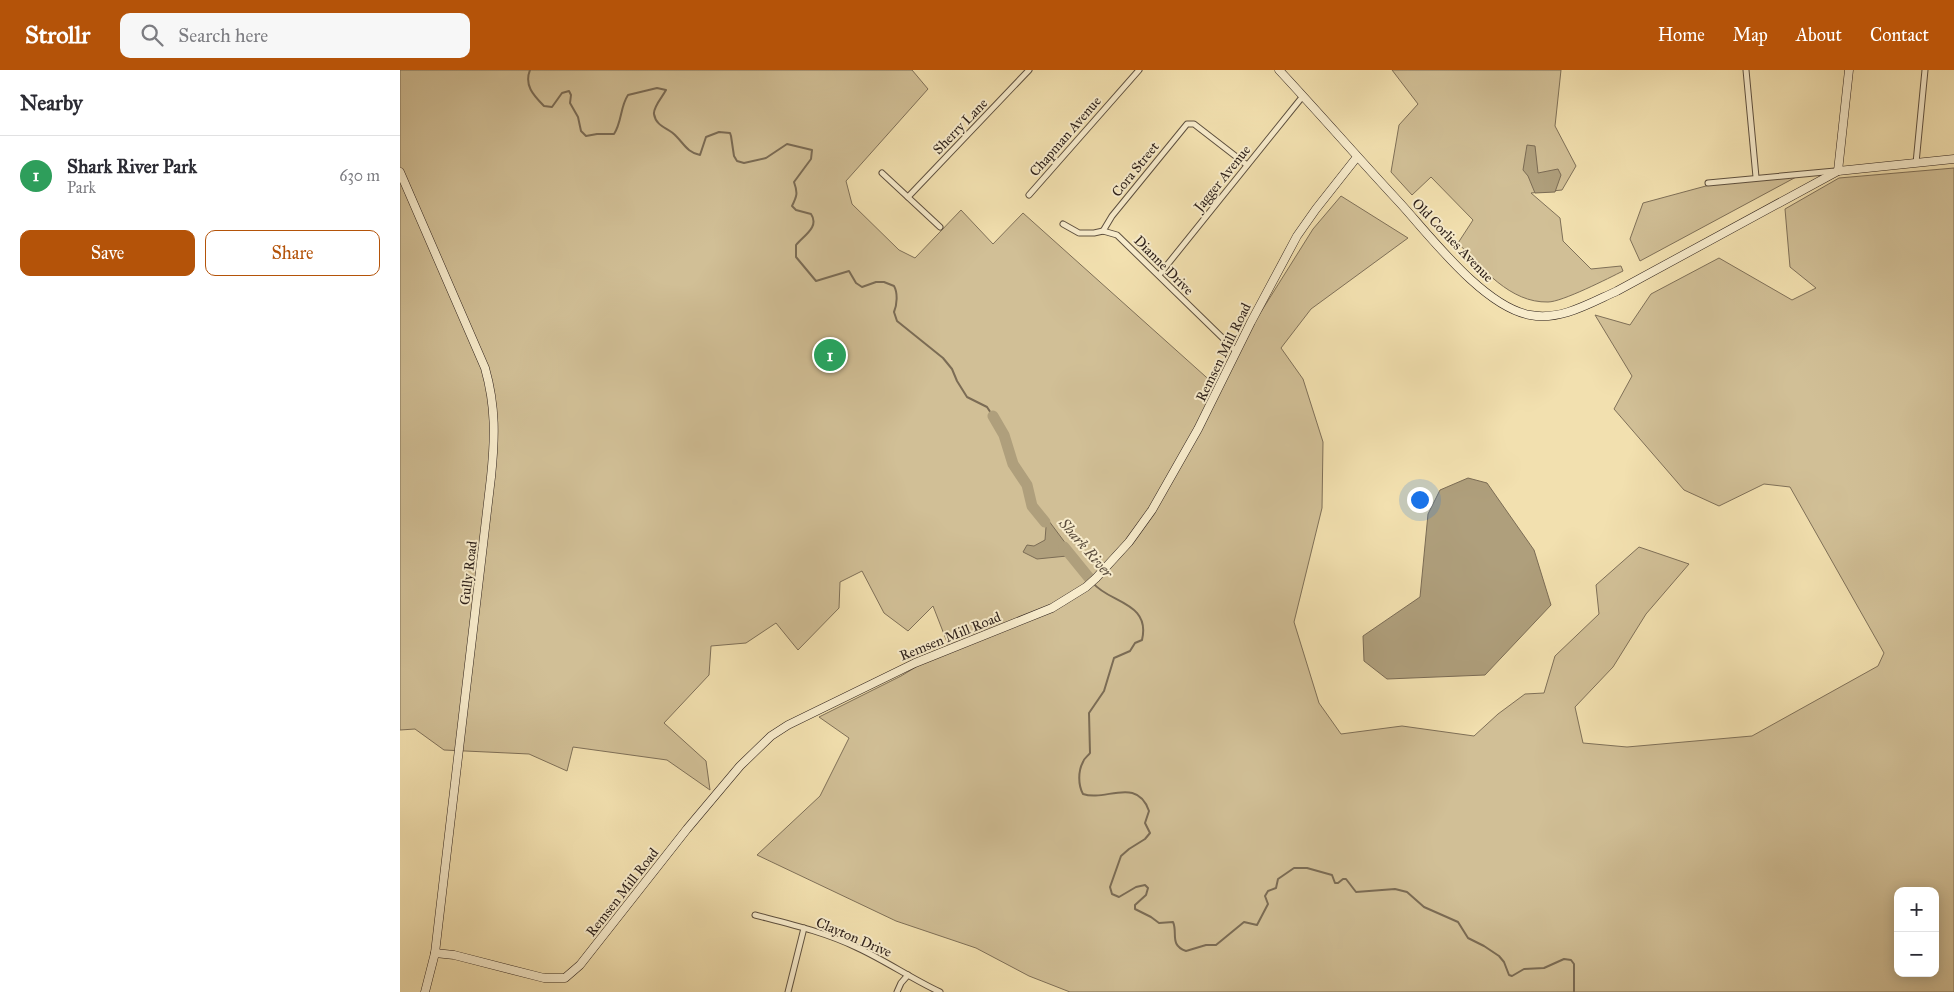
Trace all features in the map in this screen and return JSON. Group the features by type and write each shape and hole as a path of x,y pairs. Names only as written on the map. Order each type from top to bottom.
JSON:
{"street":[{"name":"Sherry Lane","path":"908,197 1029,70"},
{"name":"Chapman Avenue","path":"1029,195 1139,70"},
{"name":"Old Corlies Avenue","path":"1279,70 1357,157 1475,283 1512,310 1541,317 1553,316 1574,310 1617,291 1838,171"},
{"path":"1746,70 1756,178"},
{"path":"1838,171 1849,70"},
{"path":"1916,163 1925,70"},
{"name":"Jagger Avenue","path":"1159,275 1303,96"},
{"name":"Cora Street","path":"1103,230 1112,216 1188,124 1194,124 1247,165"},
{"name":"Remsen Mill Road","path":"435,953 454,955 544,978 565,978 580,965 687,829 740,766 771,736 788,725 915,662 1043,612 1086,587 1129,542 1152,510 1198,429 1236,351 1297,236 1357,157"},
{"name":"Old Corlies Avenue","path":"1708,183 1954,159"},
{"name":"Gully Road","path":"400,172 485,368 494,407 495,428 434,965 425,992"},
{"path":"882,173 940,227"},
{"path":"1063,224 1085,234 1103,230"},
{"name":"Dianne Drive","path":"1103,230 1117,235 1124,240 1236,351"},
{"name":"Clayton Drive","path":"755,915 826,934 857,947 940,992"},
{"path":"788,992 804,928"},
{"path":"897,992 901,983 908,975"}],"shaded area":[{"path":"400,70 912,70 928,89 846,181 852,204 899,250 915,258 961,210 993,244 1023,213 1215,385 1313,229 1341,196 1408,238 1311,309 1281,348 1303,379 1323,442 1322,508 1294,622 1319,703 1341,734 1402,726 1474,736 1498,714 1525,694 1544,693 1555,656 1599,614 1596,585 1639,547 1689,564 1646,614 1613,667 1575,707 1583,743 1627,747 1752,736 1878,666 1884,653 1790,487 1764,484 1719,506 1684,490 1614,409 1632,376 1595,315 1630,325 1651,294 1719,258 1792,300 1816,288 1790,267 1785,209 1839,178 1954,168 1954,992 1070,992 1029,976 976,948 896,921 757,855 820,796 849,738 819,717 901,676 949,647 933,606 908,631 884,613 862,571 840,582 839,608 798,650 776,623 746,643 711,646 709,675 664,723 706,761 710,790 667,760 573,747 567,771 529,754 444,750 415,729 400,730"},
{"path":"1392,70 1561,70 1555,126 1576,166 1562,190 1531,193 1560,218 1563,241 1591,269 1621,266 1623,271 1574,294 1548,302 1534,301 1521,297 1487,273 1458,243 1473,220 1431,177 1412,195 1391,172 1399,125 1418,104"},
{"path":"1527,145 1535,146 1538,173 1558,169 1561,175 1555,192 1535,193 1528,176 1523,170"},
{"path":"1798,176 1640,261 1630,239 1643,203 1717,183"},
{"path":"1468,478 1487,483 1534,550 1551,605 1485,675 1387,679 1364,661 1363,636 1420,597 1428,514 1440,490"},
{"path":"1040,509 1075,556 1074,559 1067,556 1037,559 1023,552 1027,545 1034,546 1045,540 1046,527 1035,511"}],"waterway":[{"name":"Shark River","path":"530,70 528,75 529,85 533,94 544,106 552,107 562,93 569,91 571,95 570,103 578,117 581,131 586,136 614,134 628,95 657,88 666,90 654,111 657,122 673,133 689,150 696,154 700,155 706,137 719,132 730,133 734,156 737,161 744,163 766,158 787,144 812,150 811,159 794,182 796,194 792,206 796,210 811,214 813,219 810,231 796,245 796,257 816,281 849,271 856,283 862,287 876,282 884,282 894,286 897,299 894,312 897,321 943,358 952,369 967,397 987,407 1004,433 1010,455 1020,473 1035,511"},
{"name":"Shark River","path":"993,416 1004,435 1013,464 1027,485 1032,506 1045,522"},
{"name":"Shark River","path":"1064,547 1090,579"},
{"name":"Shark River","path":"1093,583 1100,590 1135,611 1143,627 1142,640 1135,643 1130,651 1114,658 1104,691 1089,713 1090,753 1081,766 1079,774 1079,782 1083,794 1092,796 1129,792 1137,795 1144,801 1149,811 1145,823 1150,833 1145,839 1121,856 1110,887 1112,894 1119,897 1136,887 1145,885 1148,888 1146,895 1135,905 1135,909 1159,923 1173,922 1176,942 1186,951 1206,945 1216,945 1244,922 1257,925 1268,904 1265,896 1268,891 1276,888 1278,879 1294,868 1307,868 1332,875 1335,883 1346,879 1356,892 1395,889 1407,892 1424,907 1458,922 1468,938 1499,956 1504,962 1509,975 1512,976 1524,969 1544,968 1564,959 1571,960 1574,964 1574,992"}],"place":[{"name":"Shark River Park","path":"830,355"}]}
